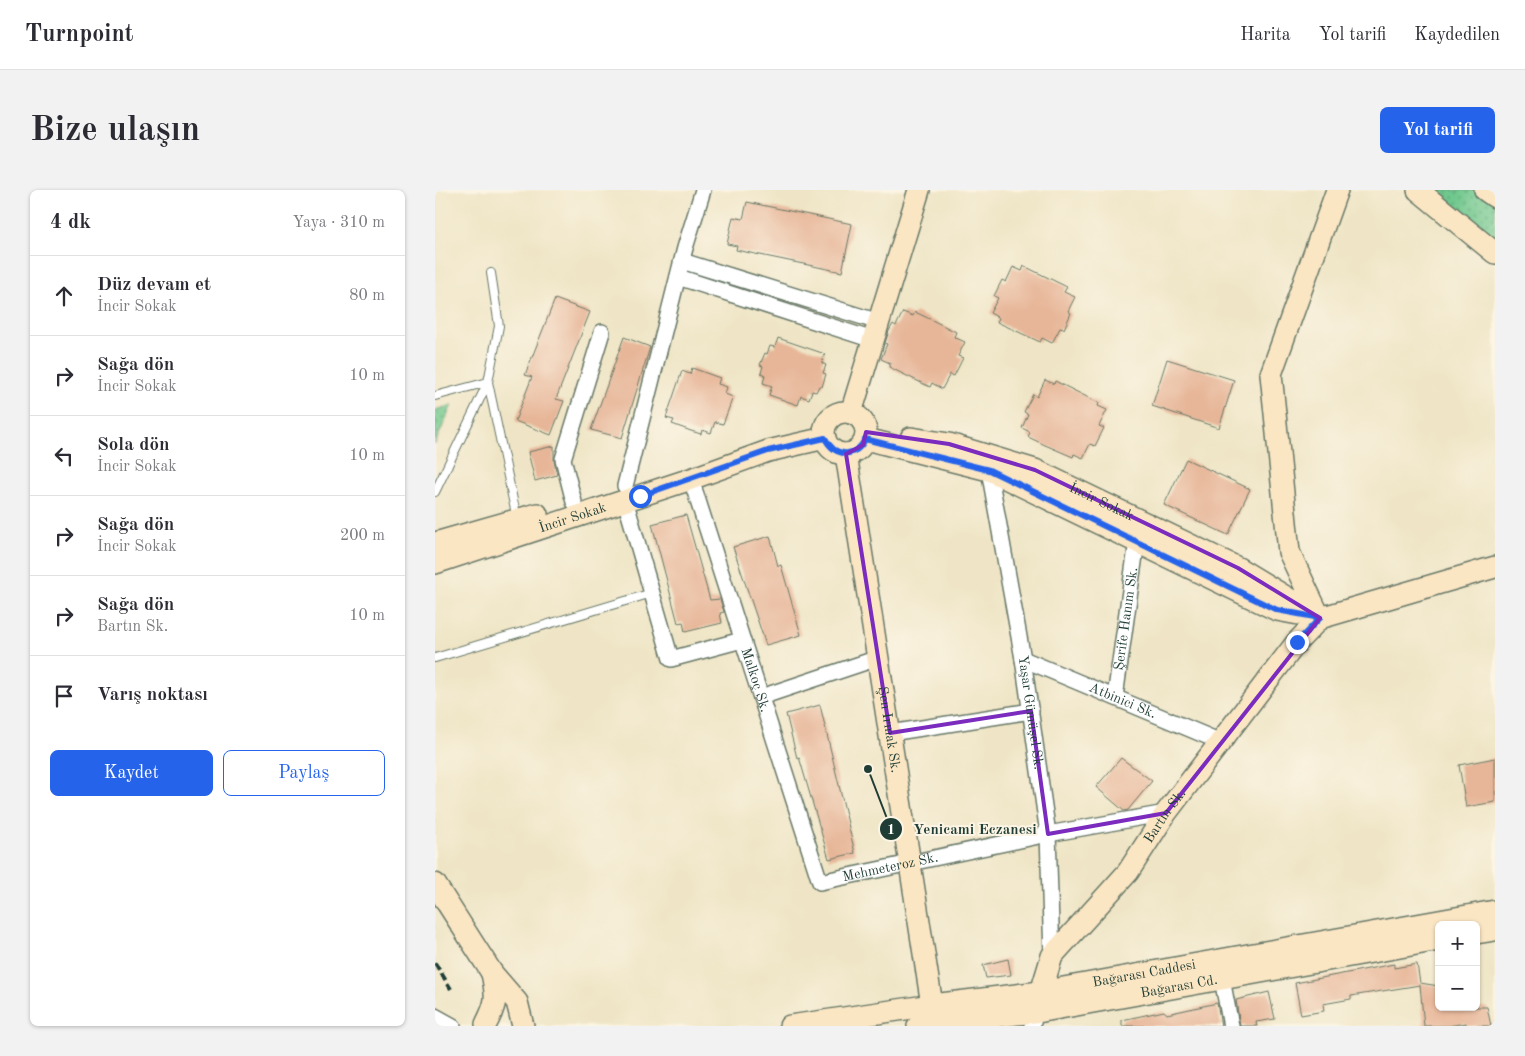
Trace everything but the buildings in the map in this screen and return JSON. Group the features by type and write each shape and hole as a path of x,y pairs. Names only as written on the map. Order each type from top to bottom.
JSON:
{"main road":[{"path":"851,413 919,190"},
{"path":"1320,618 1289,552 1271,374 1337,190"},
{"path":"1418,190 1495,253"},
{"path":"1485,190 1495,197"},
{"path":"851,413 862,420 866,435 858,450 846,454 833,450 825,434 831,418 837,414 851,413"},
{"name":"İncir Sokak","path":"435,562 755,444 825,434"},
{"name":"İncir Sokak","path":"435,543 574,502 691,479 768,451 825,434"},
{"name":"İncir Sokak","path":"866,435 949,444 1035,470 1238,568 1320,618"},
{"name":"İncir Sokak","path":"866,435 989,470 1277,610 1320,618 1495,567"},
{"name":"Şen Irmak Sk.","path":"846,454 910,862 932,1020"},
{"name":"Bartın Sk.","path":"1036,1010 1052,956 1128,872 1166,813 1297,642 1320,618"},
{"path":"435,884 492,973 517,1002 523,1026"},
{"name":"Bağarası Caddesi","path":"790,1026 932,1020 1036,1010 1491,927"},
{"name":"Bağarası Cd.","path":"1036,1010 1435,941"},
{"path":"487,1025 495,1007 497,996 492,973"}],"street":[{"path":"703,190 682,261 625,493 671,659 742,640"},
{"path":"682,261 876,331"},
{"path":"678,277 876,331"},
{"path":"574,502 563,459 602,332"},
{"name":"Yaşar Gümüşel Sk.","path":"989,470 1023,659 1048,834 1052,956"},
{"name":"Malkoç Sk.","path":"691,479 820,882"},
{"name":"Şerife Hanım Sk.","path":"1115,697 1137,541"},
{"path":"761,698 878,658"},
{"name":"Atbinici Sk.","path":"1023,659 1221,742"},
{"path":"890,733 1031,711"},
{"name":"Mehmeteroz Sk.","path":"820,882 1048,834 1166,813"},
{"path":"1222,979 1231,1026"},
{"path":"435,1016 453,1026"}],"lane":[{"path":"435,492 488,382 499,326 491,272"},
{"path":"435,396 488,382"},
{"path":"488,382 517,520"},
{"path":"435,658 652,593"}],"highlighted area":[{"path":"866,432 949,444 1035,470 1238,568 1320,618 1166,813 1048,834 1031,711 890,733 846,454 863,445"}],"green space":[{"path":"1418,190 1485,190 1495,197 1495,253"},
{"path":"452,405 435,444 435,410"}],"railway":[{"path":"435,963 451,989"}],"place":[{"name":"Yenicami Eczanesi","path":"868,769"}],"route":[{"path":"640,496 768,451 825,438 833,450 846,454 858,450 863,445 865,439 989,470 1277,610 1320,618 1297,642"}]}
